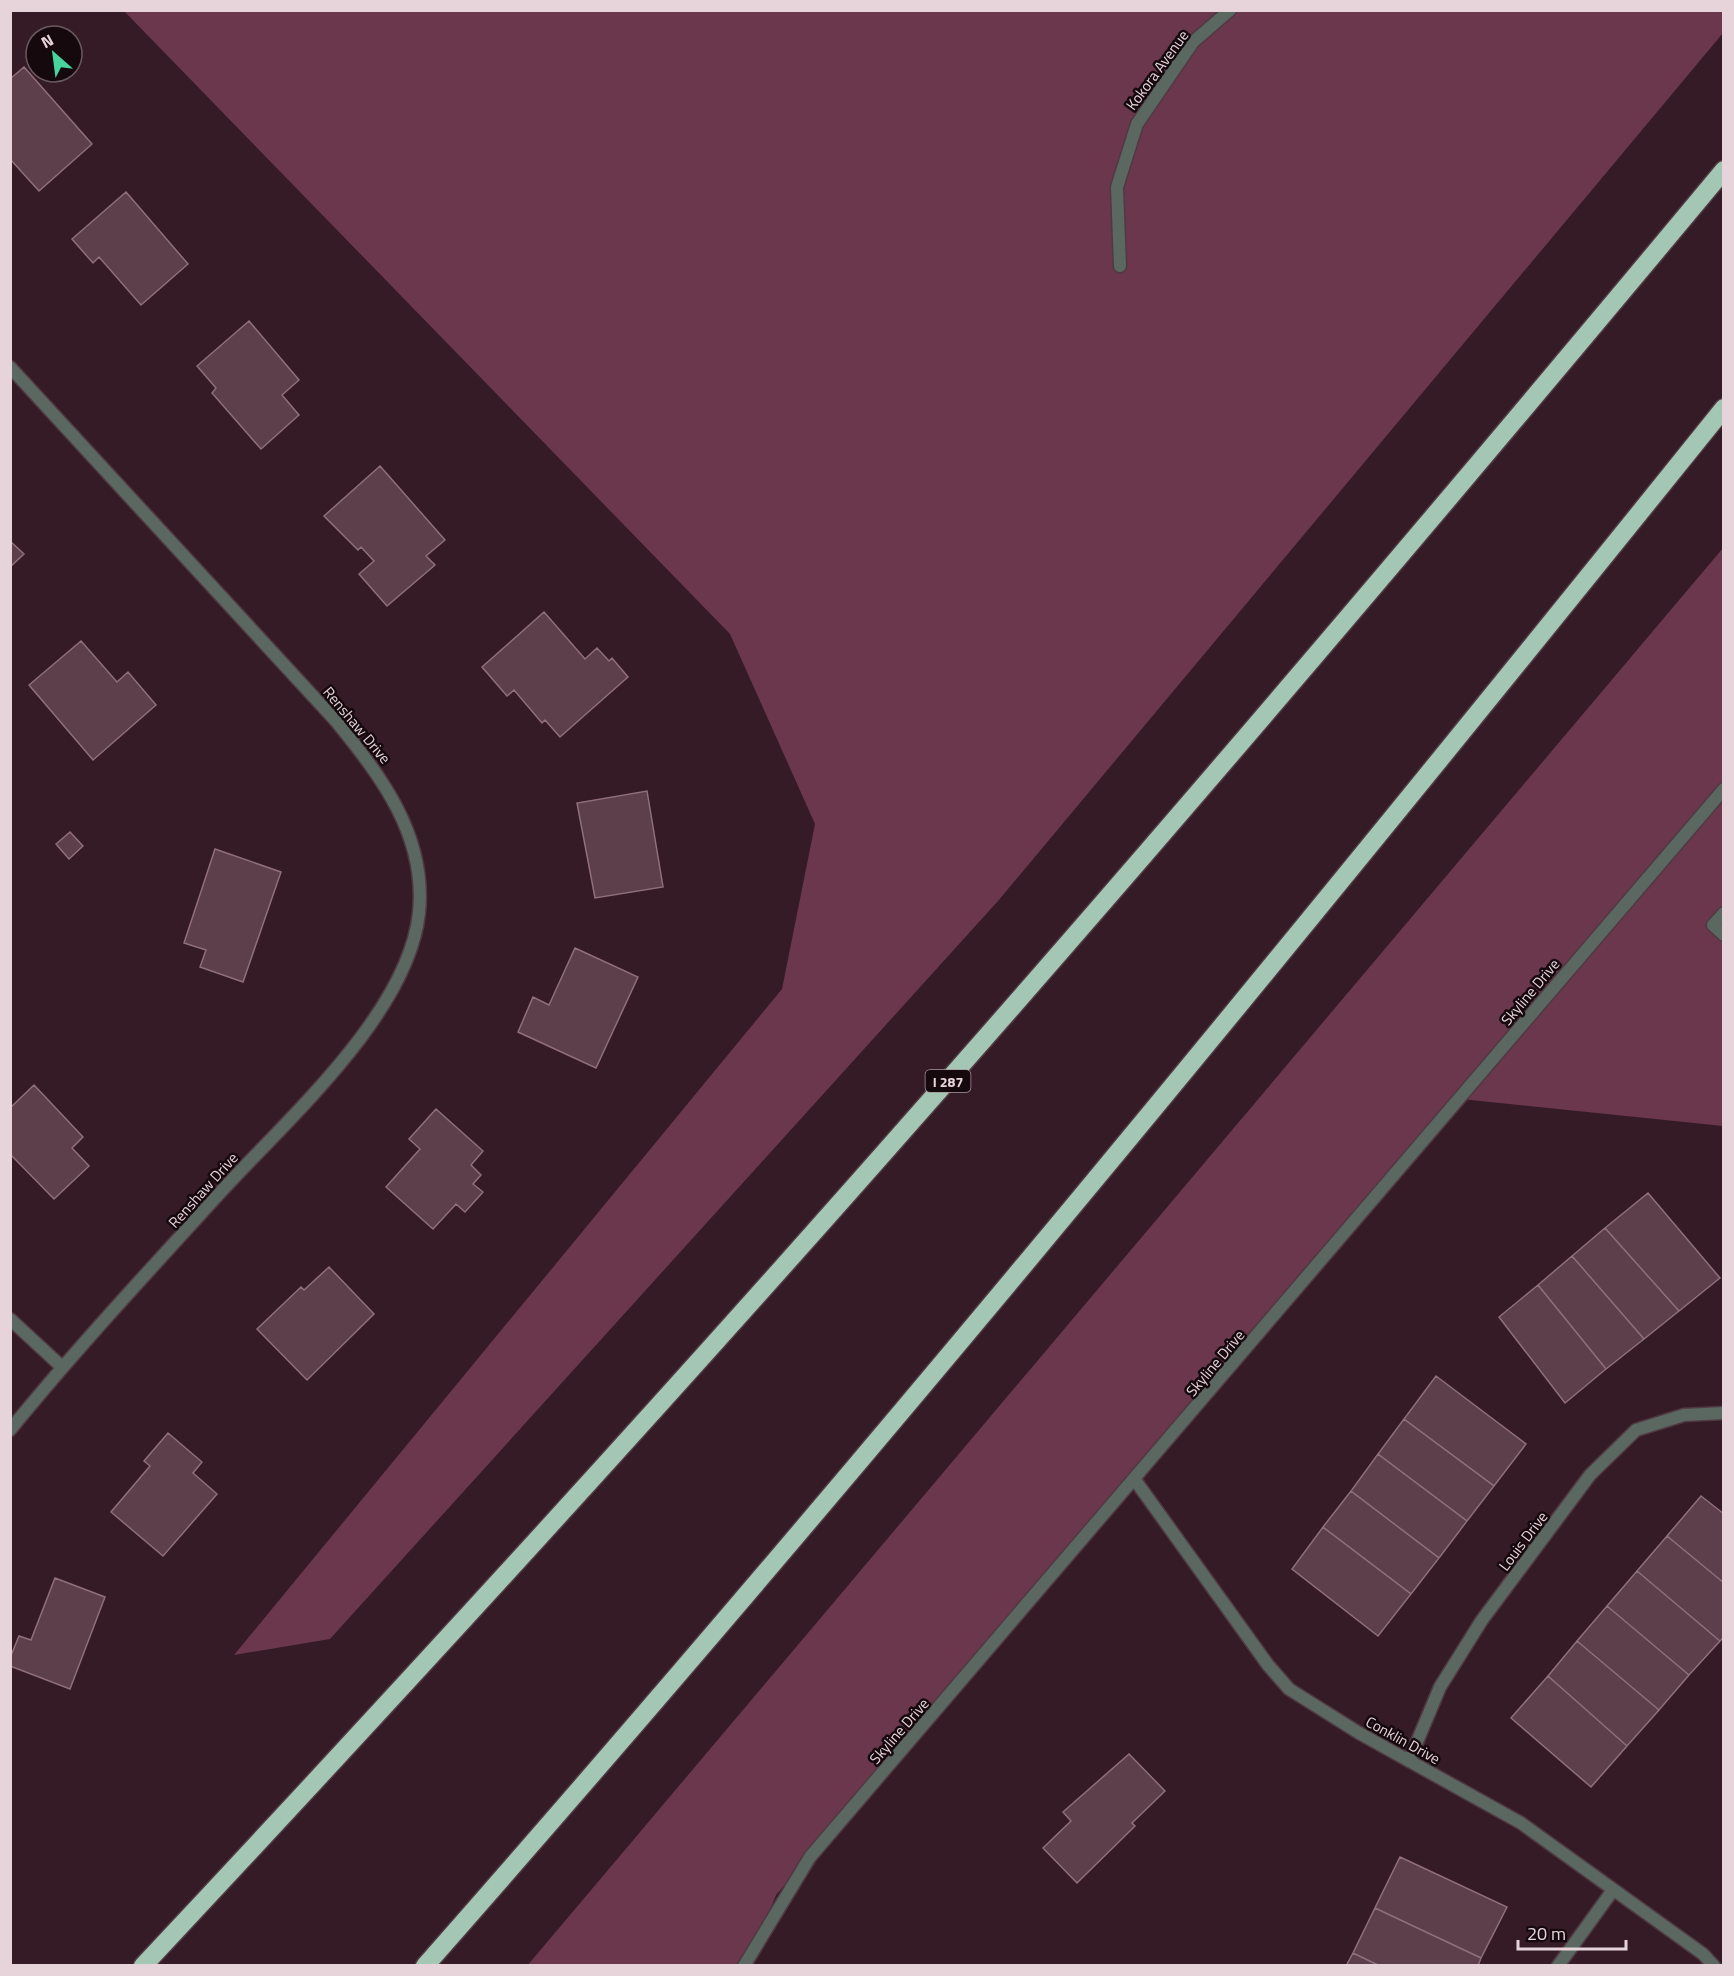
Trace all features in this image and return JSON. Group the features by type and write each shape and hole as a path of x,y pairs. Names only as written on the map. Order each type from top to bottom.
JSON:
{"highway":[{"name":"I 287","path":"143,1965 471,1612 912,1121 1305,667 1724,170"},
{"path":"425,1965 646,1714 907,1407 1724,408"}],"street":[{"name":"Kokora Avenue","path":"1120,266 1117,187 1137,124 1193,42 1230,10"},
{"name":"Renshaw Drive","path":"10,368 335,720 377,771 401,814 417,861 419,886 416,936 399,981 386,1003 339,1065 62,1367 10,1430"},
{"name":"Skyline Drive","path":"744,1965 810,1857 1724,789"},
{"path":"1724,914 1713,925 1724,934"},
{"path":"10,1319 62,1367"},
{"name":"Louis Drive","path":"1409,1761 1440,1687 1482,1620 1590,1475 1636,1430 1684,1415 1724,1413"},
{"name":"Conklin Drive","path":"1135,1480 1268,1665 1289,1689 1409,1761 1521,1823 1703,1954 1714,1965"},
{"path":"1557,1965 1613,1890"}],"shaded area":[{"path":"124,11 1723,11 1723,33 998,901 330,1639 234,1655 782,989 815,824 730,634"},
{"path":"1723,548 1723,1126 1461,1099 776,1895 748,1965 527,1966"}],"building":[{"path":"24,67 24,84 39,84 92,144 39,191 10,159 10,79"},
{"path":"126,192 188,264 141,305 99,257 93,263 72,239"},
{"path":"249,321 299,380 282,395 299,415 261,449 212,393 216,388 197,366"},
{"path":"380,466 445,540 426,556 435,565 387,606 359,574 374,561 361,547 358,550 324,516"},
{"path":"10,541 24,554 10,567"},
{"path":"544,612 585,659 597,648 609,661 612,658 628,677 560,737 545,720 542,723 514,690 507,696 482,667"},
{"path":"81,641 117,682 128,672 156,705 93,760 29,685"},
{"path":"647,791 663,887 595,898 577,803"},
{"path":"70,832 83,846 69,859 56,844"},
{"path":"215,849 281,872 243,982 200,967 206,950 184,943"},
{"path":"575,948 638,977 596,1068 518,1032 533,997 549,1005"},
{"path":"34,1085 83,1137 72,1148 89,1166 54,1199 10,1154 10,1108"},
{"path":"436,1109 483,1151 471,1165 481,1175 473,1184 483,1192 465,1212 456,1204 433,1229 386,1187 420,1149 409,1139"},
{"path":"1648,1193 1720,1278 1679,1311 1605,1228"},
{"path":"1605,1228 1679,1311 1644,1339 1572,1256"},
{"path":"1572,1256 1644,1339 1606,1369 1538,1285"},
{"path":"329,1267 374,1314 307,1380 257,1329 301,1287 304,1290"},
{"path":"1538,1285 1606,1369 1565,1403 1499,1317"},
{"path":"1436,1376 1526,1444 1494,1486 1404,1419"},
{"path":"1404,1419 1494,1486 1467,1521 1378,1454"},
{"path":"168,1433 202,1462 193,1473 217,1494 163,1556 111,1512 150,1466 144,1461"},
{"path":"1378,1454 1467,1521 1439,1558 1351,1491"},
{"path":"1351,1491 1439,1558 1411,1594 1323,1527"},
{"path":"1701,1496 1724,1514 1724,1583 1667,1536"},
{"path":"1323,1527 1411,1594 1378,1636 1292,1569"},
{"path":"1667,1536 1724,1583 1724,1637 1720,1641 1637,1571"},
{"path":"1637,1571 1720,1641 1689,1675 1607,1606"},
{"path":"55,1578 105,1597 70,1689 10,1666 10,1658 19,1636 31,1640"},
{"path":"1607,1606 1689,1675 1659,1710 1577,1641"},
{"path":"1577,1641 1659,1710 1627,1746 1548,1676"},
{"path":"1548,1676 1627,1746 1591,1787 1511,1718"},
{"path":"1129,1754 1165,1791 1132,1823 1135,1826 1077,1883 1043,1848 1071,1821 1063,1812"},
{"path":"1400,1857 1507,1907 1481,1958 1375,1908"},
{"path":"1375,1908 1481,1958 1478,1966 1380,1966 1353,1953"},
{"path":"1353,1953 1380,1966 1346,1966"}]}
